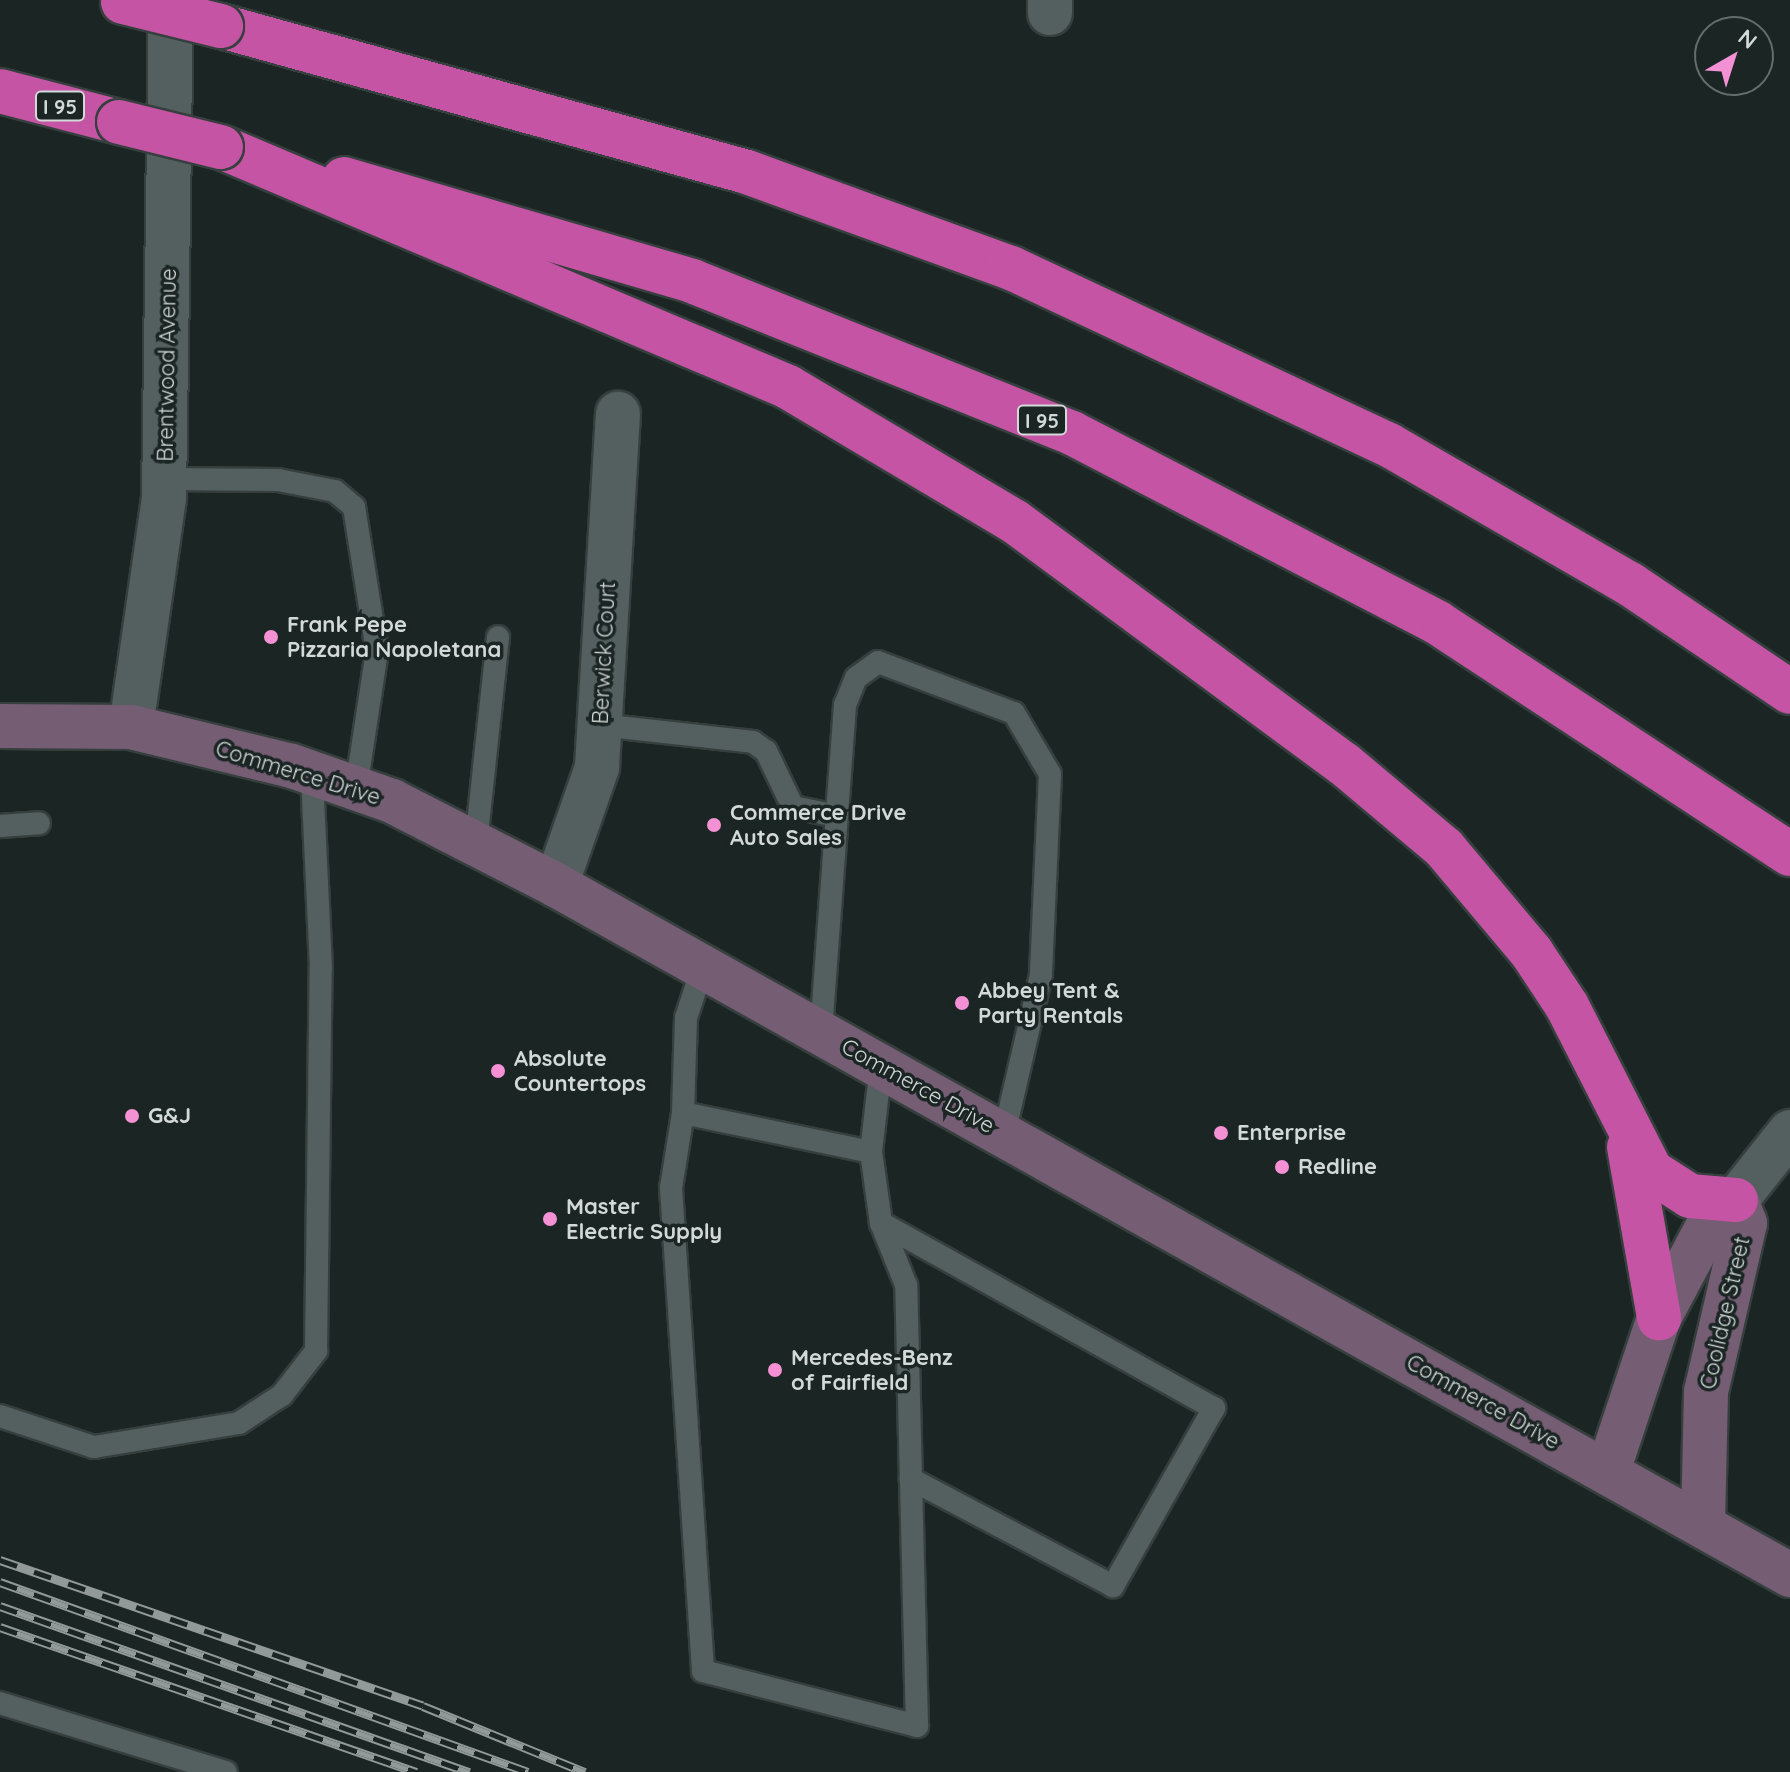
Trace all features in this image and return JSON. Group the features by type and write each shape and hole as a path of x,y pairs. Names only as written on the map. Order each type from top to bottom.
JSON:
{"highway":[{"path":"119,1 221,26 747,172 1011,268 1389,445 1790,690"},
{"name":"I 95","path":"0,91 221,147 692,281 1072,433 1438,623 1790,854"},
{"path":"0,104 119,122"},
{"path":"221,147 775,381 1014,521 1344,764 1444,848 1532,953 1637,1155 1671,1187 1712,1202 1736,1200"},
{"path":"1618,1114 1642,1192 1659,1318"}],"main road":[{"name":"Commerce Drive","path":"0,726 131,727 312,774 356,789 476,843 703,966 1790,1575"},
{"name":"Coolidge Street","path":"1608,1471 1659,1318 1708,1226 1736,1200 1745,1223 1706,1392 1703,1524"}],"street":[{"name":"Brentwood Avenue","path":"131,727 164,479 171,0"},
{"name":"Berwick Court","path":"556,885 581,827 600,725 618,414"},
{"name":"Coolidge Street","path":"1736,1200 1790,1132"}],"lane":[{"path":"164,479 278,480 335,491 354,507 377,651 356,789"},
{"path":"476,843 498,637"},
{"path":"821,1032 845,705 856,678 878,662 1014,713 1039,746 1050,774 1050,884 1030,1037 1004,1134"},
{"path":"600,725 753,742 766,751 793,807 837,816"},
{"path":"0,1416 94,1447 239,1423 282,1395 316,1351 321,968 312,774"},
{"path":"0,826 39,823"},
{"path":"703,966 686,1018 683,1113 671,1188 703,1671 917,1726 906,1285 881,1223 871,1152 881,1066"},
{"path":"683,1113 871,1152"},
{"path":"881,1223 1214,1408 1113,1586 911,1479"},
{"path":"0,1703 226,1772"}],"railway":[{"path":"0,1560 423,1706 585,1772"},
{"path":"0,1582 528,1772"},
{"path":"0,1606 470,1772"},
{"path":"0,1627 416,1772"}],"place":[{"name":"Frank Pepe Pizzaria Napoletana","path":"271,637"},
{"name":"Commerce Drive Auto Sales","path":"714,825"},
{"name":"Abbey Tent & Party Rentals","path":"962,1003"},
{"name":"Absolute Countertops","path":"498,1071"},
{"name":"G&J","path":"132,1116"},
{"name":"Enterprise","path":"1221,1133"},
{"name":"Redline","path":"1282,1167"},
{"name":"Master Electric Supply","path":"550,1219"},
{"name":"Mercedes-Benz of Fairfield","path":"775,1370"}]}
